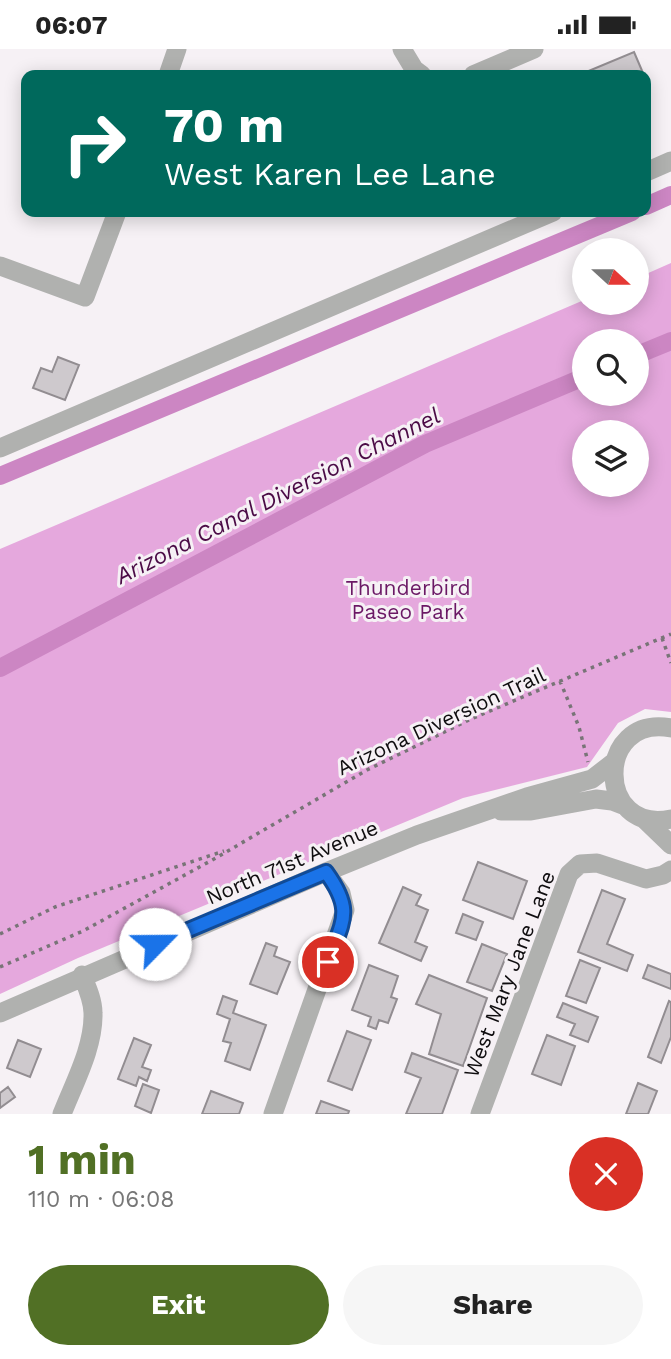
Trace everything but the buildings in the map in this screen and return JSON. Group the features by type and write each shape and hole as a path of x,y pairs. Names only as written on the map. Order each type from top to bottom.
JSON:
{"street":[{"path":"170,70 177,49"},
{"path":"402,49 415,70"},
{"path":"485,70 534,49"},
{"path":"651,170 671,161"},
{"path":"0,266 85,297 115,217"},
{"path":"0,448 541,217"},
{"name":"North 71st Avenue","path":"0,1013 82,975 418,835 527,797 592,779 614,762 620,748 631,736 645,729 671,729"},
{"path":"614,762 614,785 625,806"},
{"name":"North 71st Avenue","path":"490,811 531,811 596,799 612,801 644,818 671,845"},
{"name":"North 71st Avenue","path":"644,818 656,821 671,820"},
{"name":"West Mary Jane Lane","path":"480,1114 569,874 580,864 597,863 646,879 671,870"},
{"path":"272,1114 345,910 341,893 326,872"},
{"path":"62,1114 85,1056 92,1026 93,1010 82,975"}],"path":[{"name":"Arizona Diversion Trail","path":"0,967 83,930 367,770 471,719 671,634"},
{"path":"662,638 671,663"},
{"path":"560,681 579,727 588,762"},
{"name":"Arizona Diversion Trail","path":"0,934 55,907 231,849"}],"green space":[{"name":"Thunderbird Paseo Park","path":"671,263 671,712 645,709 618,723 587,767 463,798 78,958 0,994 0,549 572,305 572,315 649,315 649,273"}],"waterway":[{"path":"651,204 671,195"},
{"path":"0,476 620,217"},
{"name":"Arizona Canal Diversion Channel","path":"649,350 671,341"},
{"name":"Arizona Canal Diversion Channel","path":"0,668 425,444 572,382"}],"route":[{"path":"155,944 326,872 341,893 345,910 328,962"}]}
